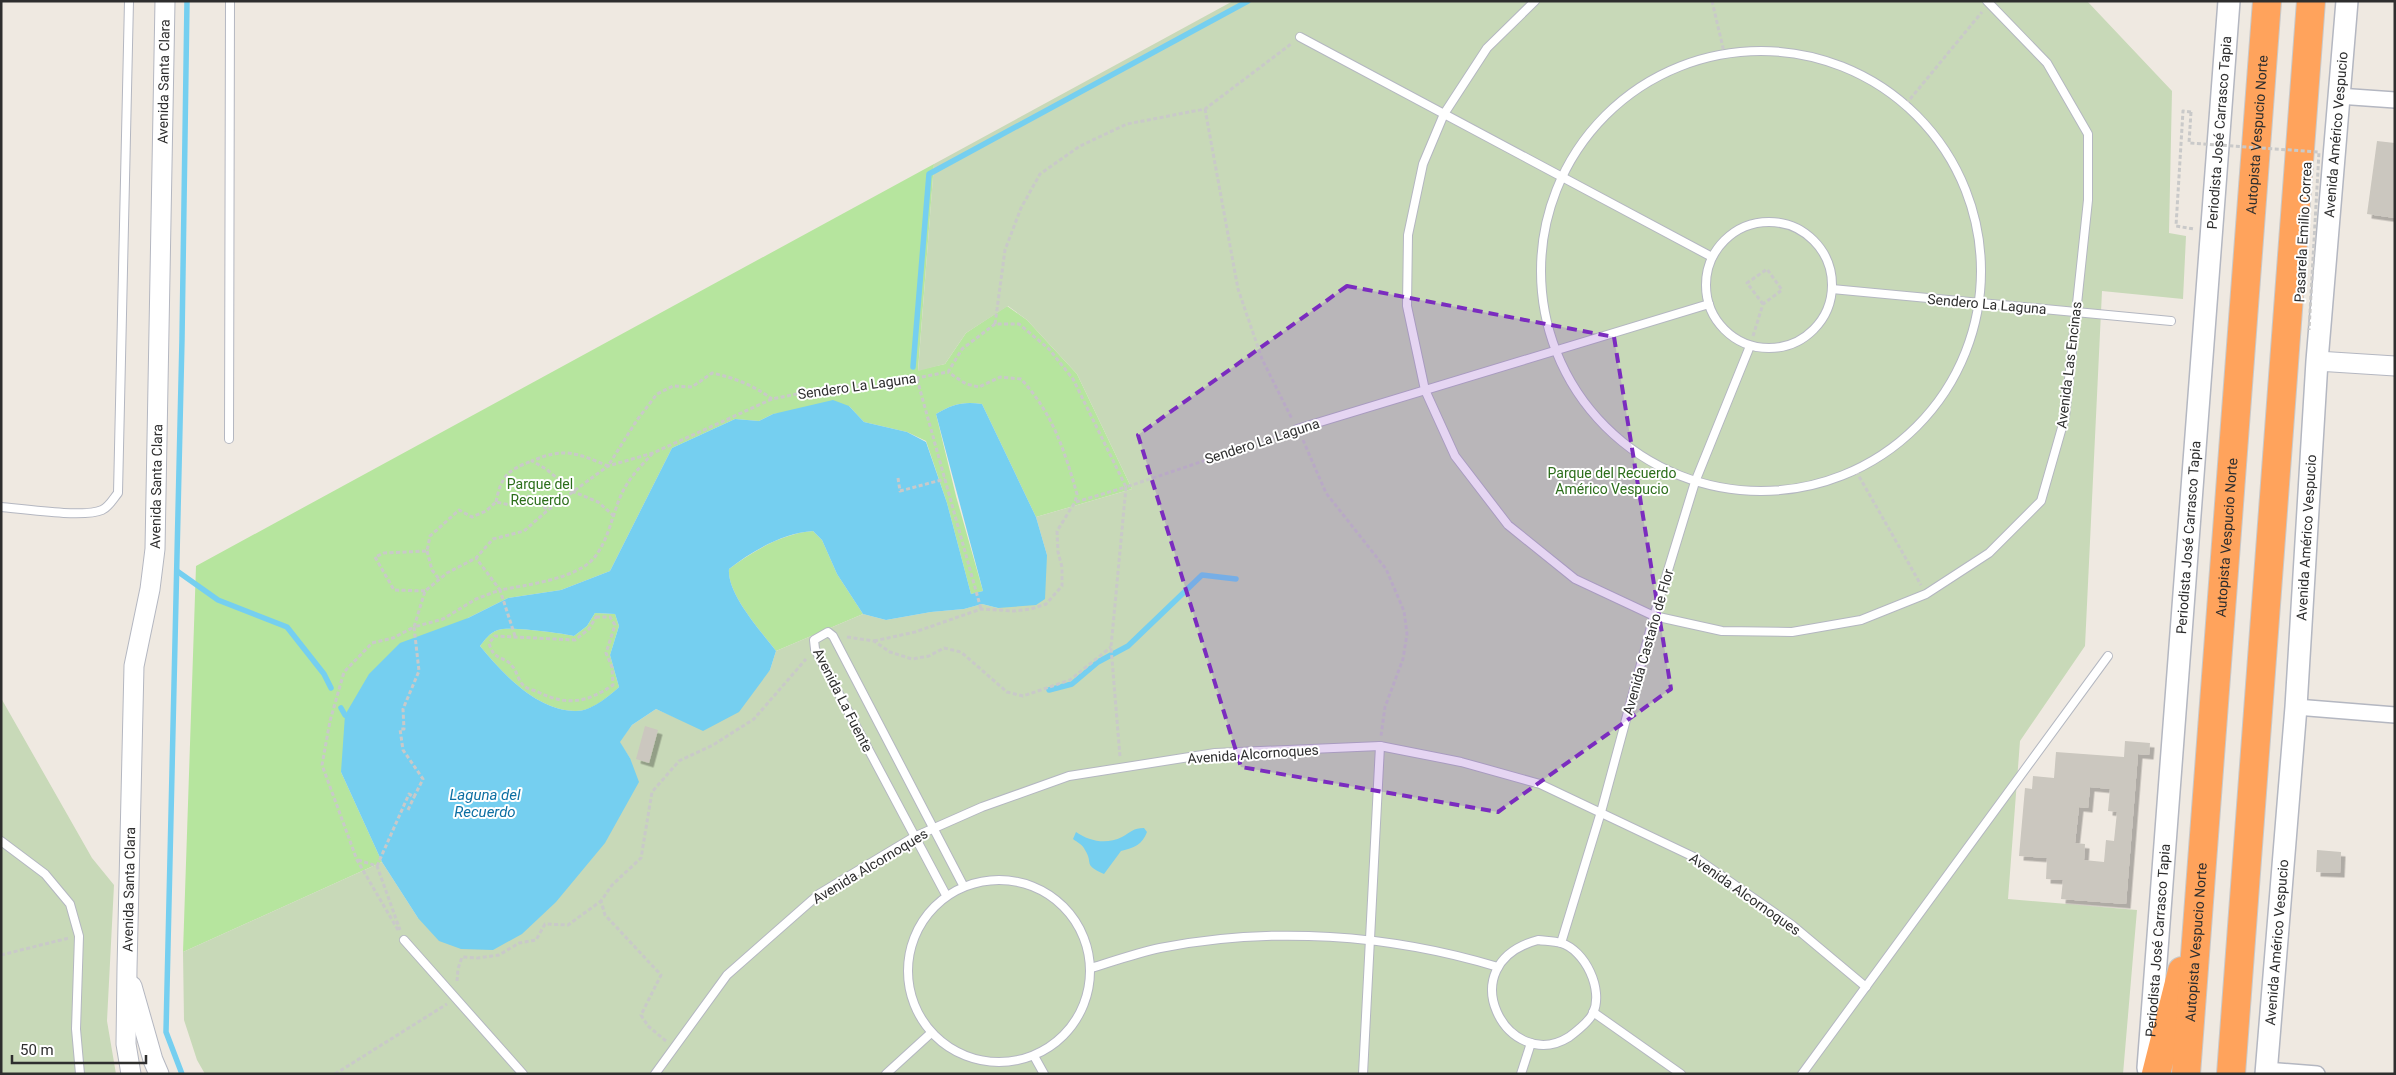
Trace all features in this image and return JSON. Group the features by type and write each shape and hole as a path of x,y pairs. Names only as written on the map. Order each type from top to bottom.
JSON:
{"highway":[{"name":"Autopista Vespucio Norte","path":"2186,1074 2267,1"},
{"path":"2231,1074 2311,1"},
{"path":"2156,1074 2200,904"}],"main road":[{"name":"Periodista José Carrasco Tapia","path":"2148,1074 2229,1"},
{"name":"Avenida Américo Vespucio","path":"2266,1072 2296,707 2318,361 2346,1"}],"street":[{"name":"Avenida Santa Clara","path":"130,1074 126,1044 134,666 150,589 155,549 165,1"},
{"path":"2338,96 2395,100"},
{"path":"2318,361 2395,366"},
{"path":"2296,707 2395,715"},
{"name":"Avenida Santa Clara","path":"127,969 159,1074"},
{"path":"2266,1072 2317,1074"}],"lane":[{"path":"1,507 81,513 101,511 108,507 118,493 129,1"},
{"path":"228,439 230,1"},
{"name":"Avenida Las Encinas","path":"1535,1 1487,48 1444,114 1423,164 1408,234 1407,306 1425,390 1455,456 1508,525 1575,579 1654,616 1722,631 1792,632 1861,620 1926,594 1988,553 2041,501 2065,418 2088,200 2088,134 2047,63 1989,2"},
{"path":"1300,37 1712,256"},
{"path":"1788,51 1806,56 1851,69 1906,104 1940,141 1964,186 1978,234 1986,304 1944,395 1905,439 1856,471 1817,485 1777,492 1735,490 1696,482 1656,465 1620,441 1590,410 1566,374 1554,351 1540,291 1540,247 1550,203 1560,176 1607,110 1661,72 1724,52 1788,51"},
{"path":"1766,222 1788,224 1806,234 1821,248 1831,268 1832,289 1829,307 1820,324 1806,338 1788,346 1769,349 1750,346 1727,332 1718,322 1709,304 1706,287 1712,256 1728,237 1746,226 1766,222"},
{"name":"Sendero La Laguna","path":"1832,289 2171,321"},
{"name":"Sendero La Laguna","path":"1297,429 1709,304"},
{"name":"Avenida Castaño de Flor","path":"1561,943 1601,812 1654,616 1696,482 1750,346"},
{"name":"Avenida La Fuente","path":"946,895 815,649 814,640 820,635 828,632 833,636 963,884"},
{"path":"1802,1074 2108,656"},
{"path":"1363,1074 1380,746"},
{"name":"Avenida Alcornoques","path":"655,1074 727,974 819,894 914,837 982,807 1069,776 1215,753 1380,746 1461,762 1540,784 1696,858 1792,925 1866,987"},
{"path":"1,841 45,874 70,904 79,936 76,1029 80,1074"},
{"path":"985,880 1016,881 1046,892 1070,912 1088,939 1091,968 1088,995 1077,1021 1058,1042 1034,1056 1007,1063 979,1061 953,1051 931,1033 916,1010 913,1001 908,983 908,956 917,929 933,907 946,895 963,884 985,880"},
{"path":"1091,968 1159,948 1224,938 1290,937 1370,940 1454,954 1498,967"},
{"path":"404,940 523,1074"},
{"path":"1538,940 1561,943 1583,959 1592,974 1595,990 1593,1012 1578,1031 1565,1039 1551,1043 1532,1043 1507,1029 1497,1015 1492,1000 1492,985 1498,967 1508,954 1522,944 1538,940"},
{"path":"1593,1012 1681,1074"},
{"path":"886,1074 931,1033"},
{"path":"1521,1074 1532,1043"},
{"path":"1034,1056 1044,1074"}],"path":[{"path":"1712,1 1724,52"},
{"path":"1906,104 1989,2"},
{"path":"995,324 1005,250 1020,208 1040,174 1080,146 1126,124 1204,110 1300,37"},
{"path":"1204,110 1238,289 1262,359 1326,493 1386,569 1404,612 1407,634 1403,659 1385,707 1380,746"},
{"name":"Pasarela Emilio Correa","path":"2176,226 2183,111 2191,112 2189,143 2319,152 2309,330"},
{"path":"1750,346 1763,304 1782,290 1767,269 1747,283 1763,304"},
{"path":"833,636 874,641 915,632 980,609 1031,609 1046,604 1062,586 1062,567 1058,552 1057,531 1075,502 1077,494 1057,429 1039,398 1021,379 1000,377 978,387 966,384 948,372 962,348 995,324 1019,324 1048,349 1073,379 1126,487 1111,648 1121,768"},
{"path":"440,579 432,570 427,551 430,536 459,510 472,517 486,510 496,502 499,485 504,476 519,466 550,453 572,451 608,466 657,394 673,386 692,387 712,372 735,378 756,388 772,399"},
{"name":"Sendero La Laguna","path":"425,591 440,579 476,558 493,539 524,531 548,510 608,466 653,453 772,399 830,387 892,384 948,372"},
{"path":"917,379 980,609"},
{"name":"Sendero La Laguna","path":"1075,502 1126,487 1297,429"},
{"path":"404,940 357,860 322,765 330,721 344,672 372,643 393,638 414,627 443,619 476,598 500,590 544,582 574,571 593,559 609,533 623,490 638,469 653,453"},
{"path":"532,461 574,492 598,502 614,516"},
{"path":"1856,471 1926,594"},
{"path":"898,478 900,491 945,479"},
{"path":"496,502 510,505 528,496 548,510"},
{"path":"408,810 423,779 403,750 400,729 404,729 403,709 419,671 414,627 425,591 394,590 375,556 384,553 427,551"},
{"path":"476,558 500,590 515,636"},
{"path":"596,617 610,617 615,625 606,653 612,668 613,686 596,697 572,702 550,698 524,686 511,664 499,659 491,652 489,643 495,636 515,636 575,640 589,629 596,617"},
{"path":"874,641 890,652 912,659 928,656 944,648 961,652 1007,692 1023,696 1070,680 1111,648"},
{"path":"334,1074 456,998 458,969 462,957 478,958 499,955 519,943 536,940 545,924 568,924 601,901 612,885 641,858 652,792 679,761 713,745 754,719 815,649"},
{"path":"404,940 377,866 409,794 414,797"},
{"path":"357,860 377,866"},
{"path":"601,901 605,915 661,975 641,1015 648,1026 674,1048"},
{"path":"1,955 79,936"}],"highlighted area":[{"path":"1347,286 1614,337 1671,689 1498,812 1241,767 1138,435"}],"green space":[{"name":"Parque del Recuerdo Américo Vespucio","path":"1233,1 2087,1 2172,91 2169,233 2186,236 2183,299 2102,291 2085,646 2020,741 2008,899 2137,910 2123,1074 205,1074 197,1060 184,1020 183,952 382,862 418,918 630,758 619,742 632,725 656,709 704,730 770,670 776,651 863,614 886,620 931,612 964,609 982,604 998,608 1047,555 1036,517 1132,489 1077,374 1027,320 1008,306 966,333 945,364 918,371 934,164"},
{"name":"Parque del Recuerdo","path":"934,164 918,370 945,364 966,333 1007,306 1027,320 1077,374 1132,489 1036,517 982,404 958,404 936,414 956,496 983,591 971,594 947,503 926,441 907,432 864,422 849,406 773,414 759,421 735,419 672,448 610,571 561,590 508,598 468,618 341,772 382,862 183,952 196,566"},
{"path":"813,531 822,540 837,574 863,614 776,651 739,601 733,590 729,569 748,556 780,539 802,532"},
{"path":"595,613 615,614 619,626 610,655 619,687 588,709 576,711 562,709 548,705 535,698 510,679 480,646 492,633 504,629 535,630 574,636 587,626"},
{"path":"1,698 92,858 114,885 107,1021 116,1074 1,1074"}],"water":[{"name":"Laguna del Recuerdo","path":"833,400 849,406 864,422 907,432 926,442 947,503 971,594 983,591 936,414 958,404 982,404 1036,517 1047,555 1045,599 1036,605 998,608 982,604 964,609 931,612 886,620 863,614 837,574 822,540 813,531 790,535 768,544 729,569 733,590 739,601 776,651 770,670 739,712 703,731 656,709 632,725 620,742 630,758 639,782 605,843 556,902 522,934 493,950 461,949 439,941 418,918 382,862 341,772 345,715 369,674 400,643 468,618 508,598 561,590 610,571 672,448 735,419 759,421 773,414","holes":["595,613 615,614 619,626 610,655 619,687 588,709 576,711 562,709 548,705 535,698 510,679 480,646 492,633 504,629 535,630 574,636 587,626"]},
{"path":"1144,828 1147,832 1143,840 1134,847 1121,851 1104,874 1091,866 1084,848 1073,839 1076,832 1092,840 1110,841"}],"building":[{"path":"2377,141 2395,143 2395,218 2367,214"},
{"path":"645,726 658,730 649,763 636,759"},
{"path":"2125,741 2150,743 2149,755 2138,754 2126,904 2061,899 2063,880 2046,879 2047,858 2019,856 2025,788 2032,789 2033,776 2054,778 2056,752 2124,757","holes":["2090,787 2110,789 2108,811 2117,812 2114,841 2106,840 2104,862 2084,860 2085,844 2075,843 2079,807 2088,808"]},
{"path":"2317,850 2341,852 2340,873 2316,872"}],"waterway":[{"path":"182,1074 166,1032 182,339 187,1"},
{"path":"913,367 929,174 1248,1"},
{"path":"177,571 218,600 287,627 324,674 331,688"},
{"path":"1049,690 1072,684 1098,662 1128,646 1202,575 1236,579"},
{"path":"341,708 345,715"}]}
